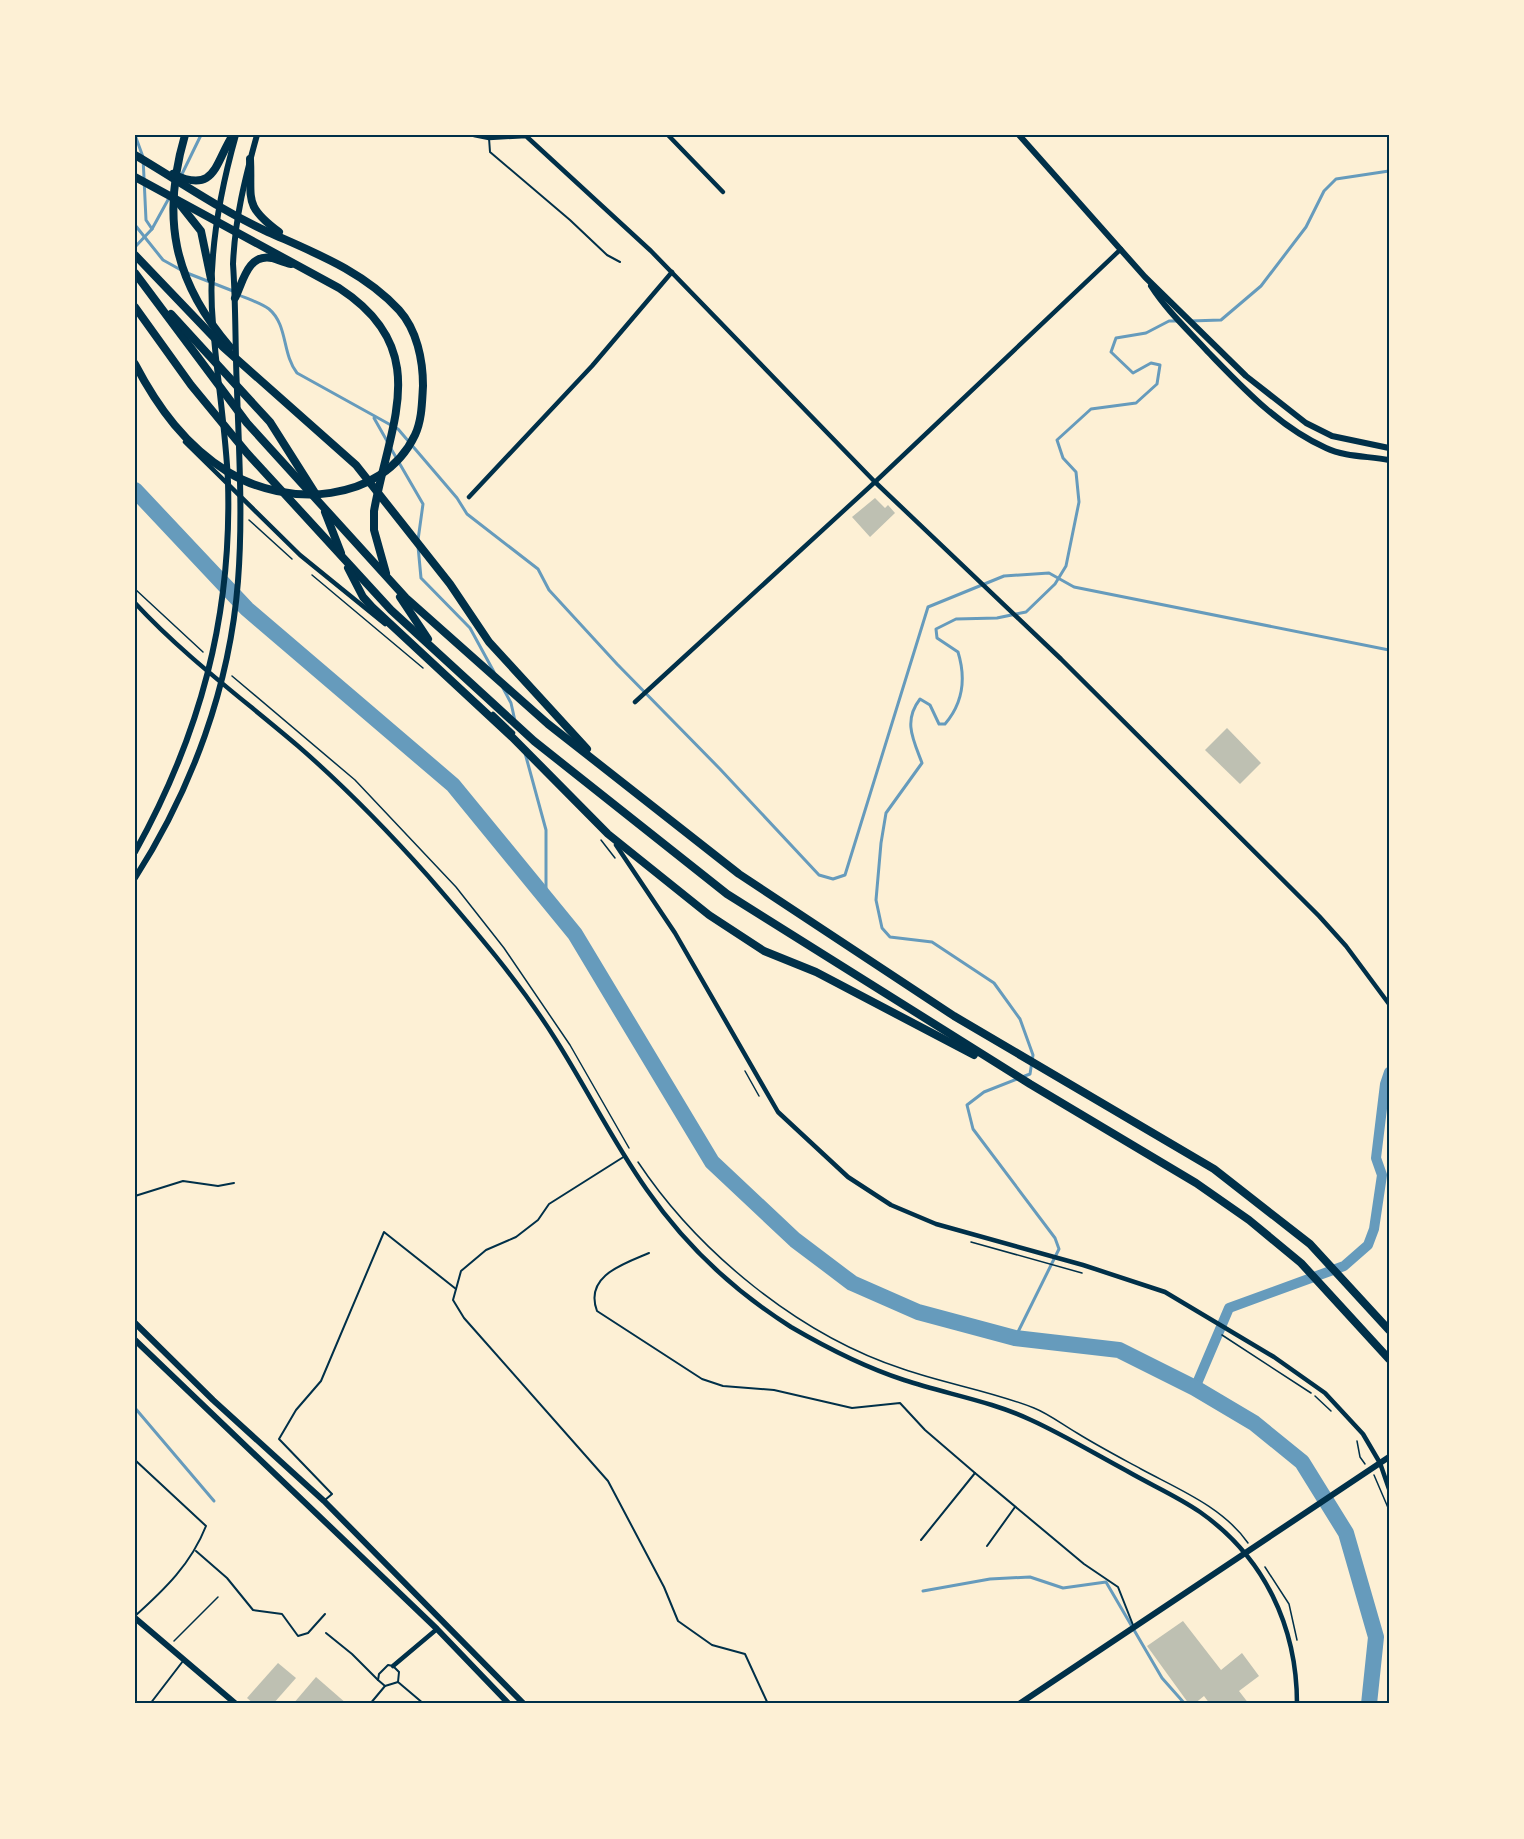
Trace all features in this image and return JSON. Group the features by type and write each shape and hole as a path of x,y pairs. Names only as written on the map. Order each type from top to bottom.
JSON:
{"highway":[{"path":"185,135 178,158 172,206 179,263 191,292 210,322 260,381"},
{"path":"156,168 163,168 194,181 205,179 217,168 235,135"},
{"path":"135,155 268,232 286,238 359,274 401,312 418,346 423,367 422,403 414,436 387,469 364,483 342,491 303,495 256,484 230,473 207,457 177,431 135,366"},
{"path":"250,159 250,199 254,210 286,238"},
{"path":"135,177 218,219 339,288 363,305 386,331 396,356 399,388 374,511 374,531 384,569 462,691"},
{"path":"174,197 201,231 211,279"},
{"path":"135,255 260,381 296,409 356,465 450,584 489,642 606,769"},
{"path":"235,298 248,268 255,261 270,258 296,265"},
{"path":"135,271 199,346 256,405 293,455 320,501 342,555 363,597 558,782 608,834 709,915 764,951 816,972 1030,1084"},
{"path":"135,271 247,423 406,598 548,724 739,874 924,997 1214,1169 1310,1244 1389,1330"},
{"path":"135,307 191,385 287,496 391,610 534,741 727,894 1030,1084 1196,1184 1249,1220 1301,1263 1389,1359"}],"street":[{"path":"135,852 165,796 201,702 219,627 228,531 228,479 211,279 220,205 235,135"},
{"path":"135,878 177,802 213,708 229,647 238,581 241,502 234,229 257,135"},
{"path":"474,135 489,138 526,136 672,272 875,482 1061,659 1319,916 1346,946 1389,1004"},
{"path":"668,135 723,192"},
{"path":"1019,135 1145,277 1246,376 1306,423 1332,436 1389,448"},
{"path":"635,702 875,482 1121,249"},
{"path":"469,497 592,366 672,272"},
{"path":"1145,277 1163,304 1254,399 1293,430 1326,448 1342,453 1389,460"},
{"path":"135,366 176,431 228,487 300,555 506,724 579,801 620,849 675,933 778,1112 848,1177 891,1205 936,1224 1083,1265 1165,1292 1274,1357 1325,1393 1358,1428 1380,1463 1389,1490"},
{"path":"135,603 184,652 340,783 424,872 487,945 528,999 669,1221 712,1266 744,1294 791,1327 868,1368 981,1401 1031,1419 1197,1509 1224,1530 1244,1551 1279,1602 1289,1632 1295,1666 1297,1704"},
{"path":"135,1323 213,1400 324,1501 452,1628 524,1704"},
{"path":"135,1340 437,1629 509,1704"},
{"path":"1019,1704 1027,1702 1244,1551 1389,1457"},
{"path":"135,1617 228,1701 236,1704"},
{"path":"393,1666 437,1629"}],"lane":[{"path":"489,138 490,152 570,220 607,255 620,262"},
{"path":"626,1156 549,1204 538,1220 516,1237 486,1250 461,1271 453,1300 464,1318 608,1481 664,1587 678,1621 712,1645 745,1654 768,1704"},
{"path":"135,1196 183,1181 218,1186 234,1183"},
{"path":"324,1501 332,1494 279,1439 296,1410 321,1381 384,1232 456,1288"},
{"path":"649,1253 614,1268 596,1285 593,1300 597,1311 702,1379 723,1386 774,1390 852,1408 900,1403 925,1430 975,1473 1084,1564 1118,1587 1134,1627"},
{"path":"135,1460 206,1526 196,1551 168,1586 135,1617"},
{"path":"921,1540 975,1473"},
{"path":"987,1546 1016,1507"},
{"path":"196,1551 227,1578 253,1610 282,1614 298,1636 308,1633 325,1614"},
{"path":"326,1633 385,1686"},
{"path":"150,1704 184,1659"},
{"path":"378,1680 379,1674 388,1665 393,1666 399,1672 398,1682"},
{"path":"370,1704 385,1686 398,1682"},
{"path":"398,1682 424,1704"}],"path":[{"path":"135,589 203,652"},
{"path":"230,675 355,780 456,887 504,948 570,1045 632,1153"},
{"path":"595,834 617,861"},
{"path":"741,1062 762,1099"},
{"path":"638,1163 679,1217 724,1262 747,1282 806,1321 862,1353 902,1369 1035,1408 1198,1500 1240,1531 1251,1547"},
{"path":"969,1242 1087,1274"},
{"path":"1217,1332 1315,1395 1332,1412"},
{"path":"1357,1436 1360,1457 1366,1471 1389,1510"},
{"path":"169,1647 218,1597"}],"building":[{"path":"875,498 885,508 888,505 895,513 870,537 852,517"},
{"path":"1227,728 1261,763 1240,784 1205,750"},
{"path":"1183,1621 1221,1670 1242,1653 1259,1676 1239,1691 1249,1704 1210,1704 1204,1696 1194,1704 1189,1704 1147,1646"},
{"path":"278,1663 296,1678 273,1704 254,1704 247,1698"},
{"path":"316,1677 347,1704 293,1704"}],"waterway":[{"path":"135,135 143,157 146,220 152,229"},
{"path":"181,176 201,135"},
{"path":"1190,321 1221,320 1261,286 1306,227 1324,191 1336,179 1389,171"},
{"path":"135,247 152,229 169,198"},
{"path":"135,225 163,260 181,270"},
{"path":"187,273 233,291"},
{"path":"239,295 266,307 275,316 297,373 398,429 457,498 467,514 538,569 549,590 819,875 833,879 845,875 928,607 1004,576 1049,573 1074,587 1389,650"},
{"path":"1015,1338 1059,1249 1055,1238 973,1129 967,1105 984,1092 1030,1074 1033,1055 1020,1019 994,983 932,942 890,937 882,928 876,900 881,843 886,813 922,763 911,730 915,707 920,699 930,705 939,724 945,724 959,699 962,671 958,652 937,638 936,629 956,619 997,618 1026,612 1055,584 1066,566 1079,502 1076,472 1063,458 1057,440 1091,409 1136,403 1157,384 1160,365 1151,363 1133,373 1111,352 1116,338 1146,333 1169,321 1178,321"},
{"path":"374,418 387,441"},
{"path":"390,447 423,504 418,540"},
{"path":"135,490 247,609 453,785 575,934 712,1162 795,1240 852,1283 918,1312 1015,1338 1119,1350 1195,1388 1254,1423 1302,1462 1346,1533 1376,1637 1369,1704"},
{"path":"418,546 421,578 470,628 494,672"},
{"path":"503,688 511,703 515,721"},
{"path":"525,753 546,830 546,899"},
{"path":"1195,1388 1229,1308 1344,1266 1368,1245 1374,1229 1382,1175 1376,1158 1385,1084 1389,1072"},
{"path":"135,1408 214,1501"},
{"path":"923,1591 990,1579 1030,1577 1063,1588 1106,1582 1162,1678 1185,1704"}]}
